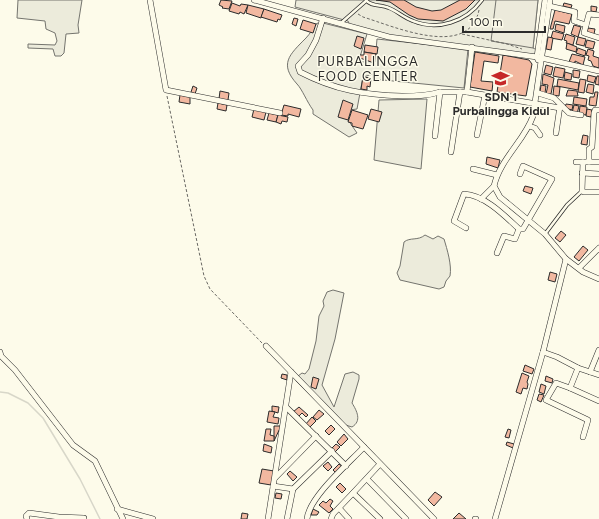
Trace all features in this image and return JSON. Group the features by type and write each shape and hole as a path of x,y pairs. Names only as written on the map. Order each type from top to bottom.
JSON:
{"street":[{"path":"150,0 166,90 280,113"},
{"path":"254,0 390,37 472,47 599,71"},
{"path":"483,197 494,186 497,175 514,145 529,126 538,93 545,0"},
{"path":"540,60 550,0"},
{"path":"549,6 575,12 574,21 586,24"},
{"path":"599,15 589,14 585,34 599,38"},
{"path":"323,18 316,40 308,55 298,66 300,72 354,93 372,96 412,96 440,92 467,92 560,106"},
{"path":"467,92 472,47"},
{"path":"435,136 440,92"},
{"path":"451,152 460,92"},
{"path":"538,93 552,97 569,113 581,115"},
{"path":"477,135 485,95"},
{"path":"589,162 589,149 592,147 594,113 598,110 599,102"},
{"path":"556,133 560,106"},
{"path":"529,126 534,128 540,135"},
{"path":"576,162 599,162"},
{"path":"582,162 582,191 599,192"},
{"path":"497,253 504,236 515,238 528,221 552,179 523,166 520,174"},
{"path":"473,169 497,175"},
{"path":"582,174 599,174"},
{"path":"494,186 508,212 521,229"},
{"path":"466,228 454,221 464,194 483,197 508,212 528,221 545,234 566,258 579,268 599,279"},
{"path":"579,268 599,248"},
{"path":"495,519 543,352 566,258"},
{"path":"266,346 434,519"},
{"path":"590,372 599,350"},
{"path":"543,352 557,357 578,368 599,375"},
{"path":"0,355 14,370 73,445 95,461 123,519"},
{"path":"570,388 578,368"},
{"path":"268,519 291,372"},
{"path":"583,437 588,420 546,400 556,383 599,401"},
{"path":"286,407 346,466"},
{"path":"275,478 316,436"},
{"path":"307,519 308,511 315,498 364,447"},
{"path":"287,519 293,490 332,451"},
{"path":"331,519 339,508 380,464"},
{"path":"367,479 406,519"},
{"path":"273,486 293,490"},
{"path":"353,493 380,519"},
{"path":"339,508 349,519"},
{"path":"117,509 153,519"},
{"path":"27,519 26,516 29,513 59,517 84,518"},
{"path":"428,513 428,519"}],"lane":[{"path":"340,23 366,1 372,4 388,7 415,22 442,25 461,18 474,10 482,0"},
{"path":"545,234 567,205 582,191"}],"path":[{"path":"461,34 507,44 525,50"},
{"path":"166,90 204,276 210,289 266,346"}],"shaded area":[{"path":"18,0 82,0 78,25 79,33 66,34 64,53 61,56 55,56 53,49 28,48 28,44 55,45 57,41 55,33 46,29 45,21 17,18"},
{"path":"296,0 538,0 533,48 537,50 537,55 389,36 350,25 348,21 295,7"},
{"path":"496,0 538,0 533,48 491,41"},
{"path":"317,23 323,26 323,23 367,34 359,60 363,62 369,60 375,62 377,39 468,49 464,88 373,79 373,74 363,77 357,109 349,110 346,117 357,133 349,137 313,114 313,110 301,89 288,71 287,65 291,55"},
{"path":"427,99 421,169 374,160 379,100"},
{"path":"425,235 433,239 438,236 444,239 448,252 450,276 444,287 439,289 400,280 397,273 400,266 404,242 420,238"},
{"path":"333,290 344,293 335,339 322,385 334,407 345,374 353,372 359,375 352,403 358,419 352,427 339,423 296,381 298,376 302,373 305,374 309,369 316,341 319,316 324,306 323,301 327,292"}],"building":[{"path":"221,0 232,1 229,9 222,8 223,7 219,5"},
{"path":"376,0 404,0 416,7 432,11 441,10 460,0 475,0 466,9 443,21 418,19 409,15 390,2"},
{"path":"232,3 240,6 241,4 248,5 244,14 229,11"},
{"path":"564,3 572,5 571,8 563,6"},
{"path":"248,5 264,9 261,18 246,13"},
{"path":"591,6 597,7 596,12 591,11"},
{"path":"264,9 282,15 280,20 278,19 277,22 261,17"},
{"path":"555,10 572,14 569,24 555,21 553,29 550,29"},
{"path":"294,18 298,19 296,26 292,24"},
{"path":"303,20 316,24 313,33 300,29"},
{"path":"556,24 565,26 564,33 555,30"},
{"path":"574,25 581,27 578,37 571,34"},
{"path":"588,28 595,29 594,34 587,33"},
{"path":"553,31 564,34 562,40 551,38"},
{"path":"566,34 575,37 573,45 566,43 567,41 564,40"},
{"path":"357,36 364,38 361,49 354,46"},
{"path":"548,37 553,38 551,50 546,49"},
{"path":"578,37 586,39 584,46 576,44"},
{"path":"587,40 595,42 593,49 585,47"},
{"path":"567,43 577,47 576,52 566,49"},
{"path":"365,45 378,47 377,54 364,52"},
{"path":"578,48 586,51 585,56 576,53"},
{"path":"588,49 594,51 593,56 599,58 599,68 593,66 591,61 588,60 589,56 586,55"},
{"path":"364,52 376,54 374,63 360,58 360,55 364,55"},
{"name":"SDN 1 Purbalingga Kidul","path":"475,52 499,56 498,63 484,61 481,81 493,82 492,91 470,87"},
{"path":"572,54 585,57 583,65 575,61 575,63 569,62"},
{"name":"SDN 1 Purbalingga Kidul","path":"503,55 529,60 532,64 526,96 497,92"},
{"path":"546,65 553,67 551,75 544,73"},
{"path":"555,67 565,69 563,78 553,76"},
{"path":"573,70 580,71 579,78 573,77"},
{"path":"565,72 572,74 571,80 564,79"},
{"path":"543,74 554,78 551,94 546,94 548,85 542,84"},
{"path":"588,75 596,77 594,83 587,81"},
{"path":"597,76 599,76 599,85 595,84"},
{"path":"363,77 371,78 370,87 367,86 367,90 361,89"},
{"path":"558,79 579,83 578,90 557,86"},
{"path":"580,79 586,80 584,93 578,92"},
{"path":"588,84 594,85 593,94 586,92"},
{"path":"541,85 546,86 545,93 540,92"},
{"path":"193,86 197,88 195,94 191,92"},
{"path":"554,86 560,87 559,96 553,95"},
{"path":"568,90 577,91 578,96 566,96"},
{"path":"220,91 229,93 228,100 219,99"},
{"path":"595,92 598,92 596,106 589,105 590,97 594,97"},
{"path":"180,95 190,97 190,104 179,102"},
{"path":"574,97 587,99 586,106 573,104"},
{"path":"343,100 353,104 348,120 338,117"},
{"path":"218,103 227,105 226,111 217,109"},
{"path":"566,104 573,105 572,110 565,108"},
{"path":"284,105 301,109 299,117 288,114 288,116 281,115"},
{"path":"539,105 547,107 546,115 537,114"},
{"path":"574,105 579,106 577,114 572,113"},
{"path":"580,106 587,107 586,115 579,114"},
{"path":"254,109 266,112 264,120 252,117"},
{"path":"371,109 382,112 379,122 368,119"},
{"path":"587,109 592,110 591,117 586,116"},
{"path":"352,110 368,115 363,129 352,126 352,123 348,122"},
{"path":"269,113 278,115 276,122 267,120"},
{"path":"278,115 288,117 287,122 282,121 281,124 276,122"},
{"path":"583,135 588,136 587,145 581,144"},
{"path":"487,157 500,160 498,168 486,164"},
{"path":"525,186 533,188 531,194 523,191"},
{"path":"561,231 566,235 560,242 555,238"},
{"path":"583,246 588,250 579,261 574,257"},
{"path":"550,272 557,274 555,282 548,280"},
{"path":"525,365 534,369 532,374 523,371"},
{"path":"522,373 529,376 527,389 523,388 521,394 516,392"},
{"path":"282,374 287,375 287,380 281,378"},
{"path":"546,376 553,379 552,383 545,381"},
{"path":"313,377 319,379 316,389 311,387"},
{"path":"541,384 546,386 544,394 539,392"},
{"path":"539,394 544,395 541,402 537,400"},
{"path":"272,406 279,407 278,413 272,411"},
{"path":"299,407 308,415 306,417 302,413 298,417 293,412"},
{"path":"319,410 324,414 317,420 313,417"},
{"path":"269,411 275,412 273,417 279,418 278,424 267,422"},
{"path":"312,417 316,421 309,428 305,425"},
{"path":"331,425 335,429 329,435 325,431"},
{"path":"274,426 281,426 274,441"},
{"path":"266,429 271,429 270,435 274,436 274,441 264,441"},
{"path":"508,429 511,430 509,438 505,437"},
{"path":"344,434 348,439 341,446 337,442"},
{"path":"507,442 514,444 513,448 506,445"},
{"path":"264,444 272,447 271,453 263,451"},
{"path":"336,444 340,447 334,453 331,449"},
{"path":"328,462 332,467 328,471 323,466"},
{"path":"339,464 343,467 337,474 333,470"},
{"path":"262,469 274,471 271,485 259,483"},
{"path":"290,471 297,477 293,481 287,474"},
{"path":"340,483 346,489 342,493 336,487"},
{"path":"435,492 442,497 434,506 428,500"},
{"path":"276,493 282,494 281,499 275,498"},
{"path":"330,499 333,501 330,506 333,509 329,513 319,505 323,501 326,503"},
{"path":"313,509 319,512 317,515 311,515"},
{"path":"242,513 248,514 247,519 241,519"},
{"path":"459,513 466,519 453,519"}],"waterway":[{"path":"0,392 8,393 28,403 43,418 80,479 100,519"}],"place":[{"name":"SDN 1 Purbalingga Kidul","path":"501,78"}],"district":[{"name":"PURBALINGGA FOOD CENTER","path":"368,68"}]}
